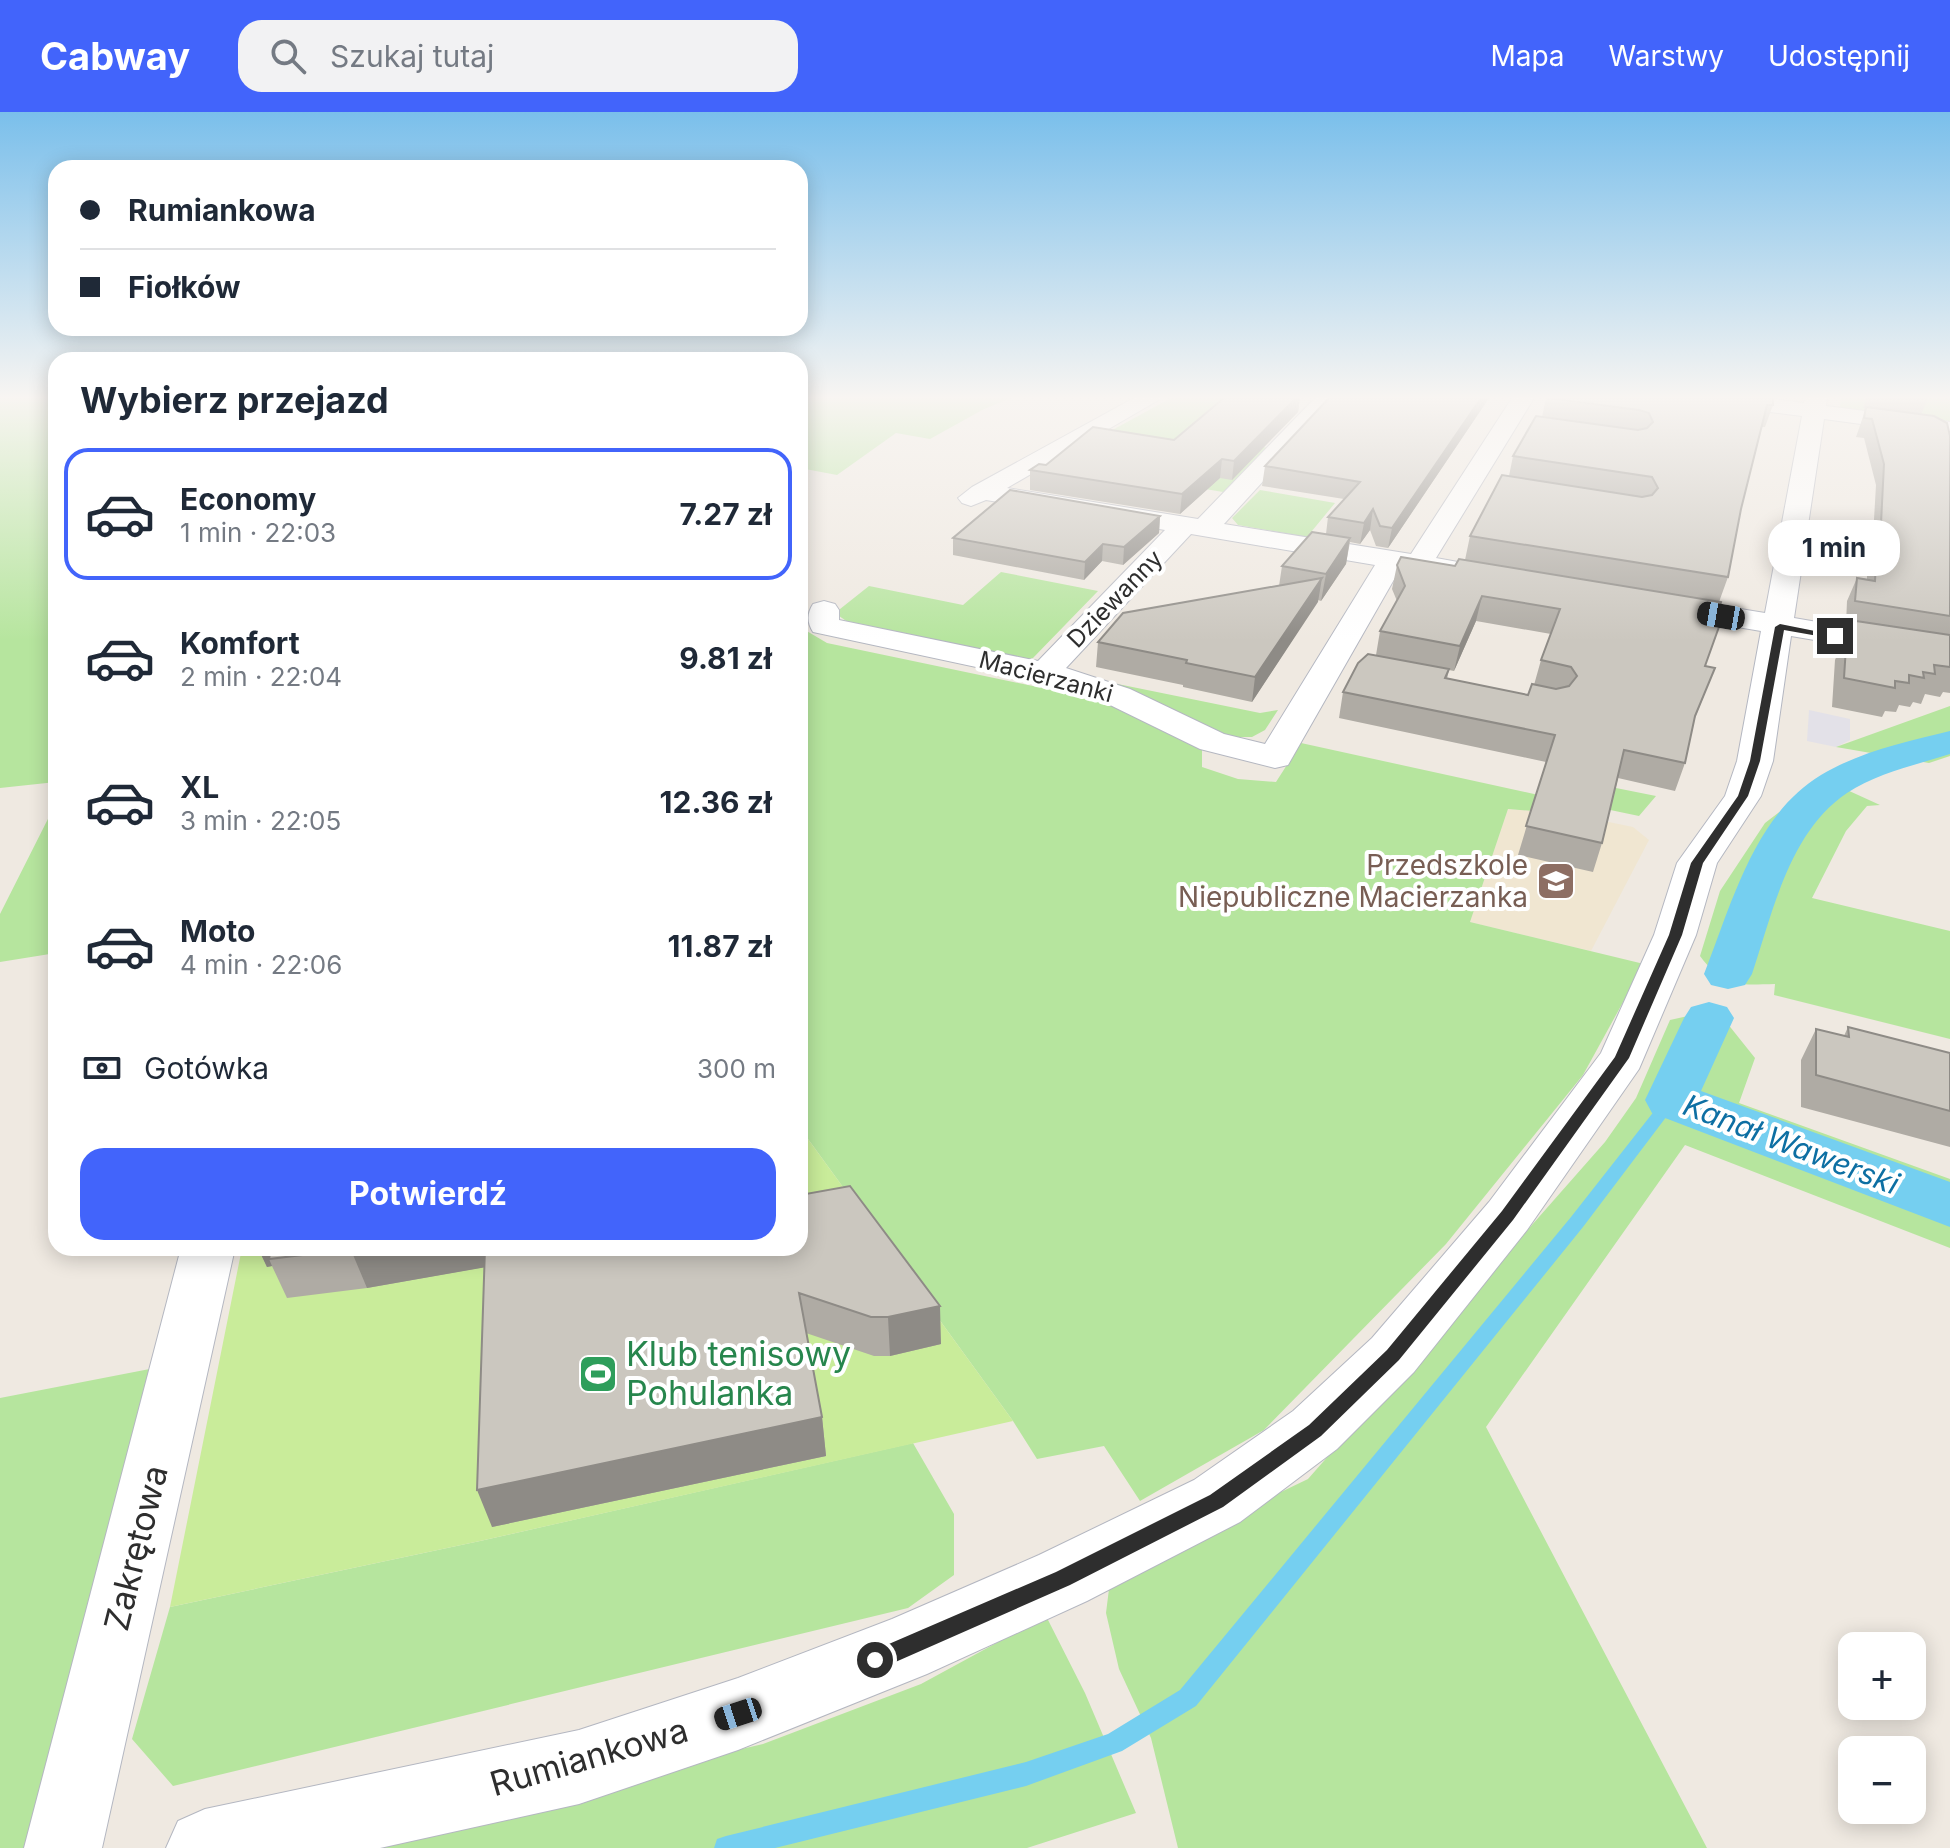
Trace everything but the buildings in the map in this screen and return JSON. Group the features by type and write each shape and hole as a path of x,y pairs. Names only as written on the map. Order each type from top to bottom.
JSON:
{"street":[{"path":"1005,479 969,499 1194,527 1480,574"},
{"name":"Dziewanny","path":"1045,672 1244,479"},
{"path":"1405,562 1470,479"},
{"name":"Rumiankowa","path":"205,1848 579,1767 738,1714 902,1650 1063,1578 1217,1501 1315,1430 1393,1355 1539,1173 1622,1058 1675,935 1697,863 1743,796 1755,761 1803,479"},
{"path":"1467,483 1497,488"},
{"name":"Macierzanki","path":"824,610 824,626 1045,672 1118,696 1212,742 1275,757 1348,664 1405,562"},
{"path":"1632,600 1950,654"},
{"name":"Zakrętowa","path":"63,1848 206,1256"}],"shaded area":[{"path":"1809,710 1850,719 1850,740 1836,747 1807,741"},
{"name":"Przedszkole Niepubliczne Macierzanka","path":"1508,809 1570,814 1633,827 1649,840 1591,951 1470,922"}],"green space":[{"path":"0,479 48,479 48,783 0,788"},
{"path":"1145,479 1237,479 1223,492"},
{"path":"1260,490 1335,503 1307,537 1238,525 1232,518"},
{"path":"1001,572 1098,591 1033,658 1014,662 856,628 835,613 869,586 963,605"},
{"path":"808,632 827,643 1100,700 1202,749 1202,767 1238,779 1276,782 1301,743 1552,798 1561,777 1656,796 1639,816 1553,798 1547,812 1508,809 1470,922 1644,964 1583,1075 1446,1244 1264,1430 1140,1501 1104,1446 1037,1459 1013,1421 808,1139"},
{"path":"1098,680 1260,713 1278,710 1265,730 1252,737 1222,737"},
{"path":"1950,706 1950,756 1929,763 1836,747"},
{"path":"1823,779 1880,805 1867,806 1846,831 1812,898 1950,931 1950,1039 1774,995 1775,984 1732,982 1716,974 1700,956 1720,891 1765,823"},
{"path":"48,819 48,954 0,962 0,914"},
{"path":"1697,1014 1727,1023 1755,1058 1739,1103 1950,1179 1950,1248 1685,1145 1486,1427 1707,1848 1178,1848 1151,1738 1119,1669 1106,1613 1111,1573 1308,1479 1605,1142 1636,1098 1670,1020"},
{"name":"Klub tenisowy Pohulanka","path":"808,1139 1013,1421 480,1541 170,1607 240,1256 808,1256"},
{"path":"160,1367 32,1848 0,1848 0,1398"},
{"path":"913,1443 954,1514 954,1575 908,1608 173,1786 132,1739 170,1607"},
{"path":"1046,1616 1085,1693 1136,1813 1027,1848 319,1848 763,1744 921,1684"}],"waterway":[{"name":"Kanał Wawerski","path":"1728,974 1768,869 1796,819 1814,799 1834,784 1861,771 1950,742"},
{"name":"Kanał Wawerski","path":"1709,1018 1671,1100 1950,1205"},
{"path":"726,1848 1026,1774 1114,1743 1188,1698 1577,1222 1671,1100"}],"place":[{"name":"Przedszkole Niepubliczne Macierzanka","path":"1556,881"},
{"name":"Klub tenisowy Pohulanka","path":"598,1374"}],"route":[{"path":"875,1660 1063,1578 1217,1501 1315,1430 1393,1355 1508,1216 1622,1058 1675,935 1697,863 1743,796 1755,761 1780,627 1835,636"}]}
